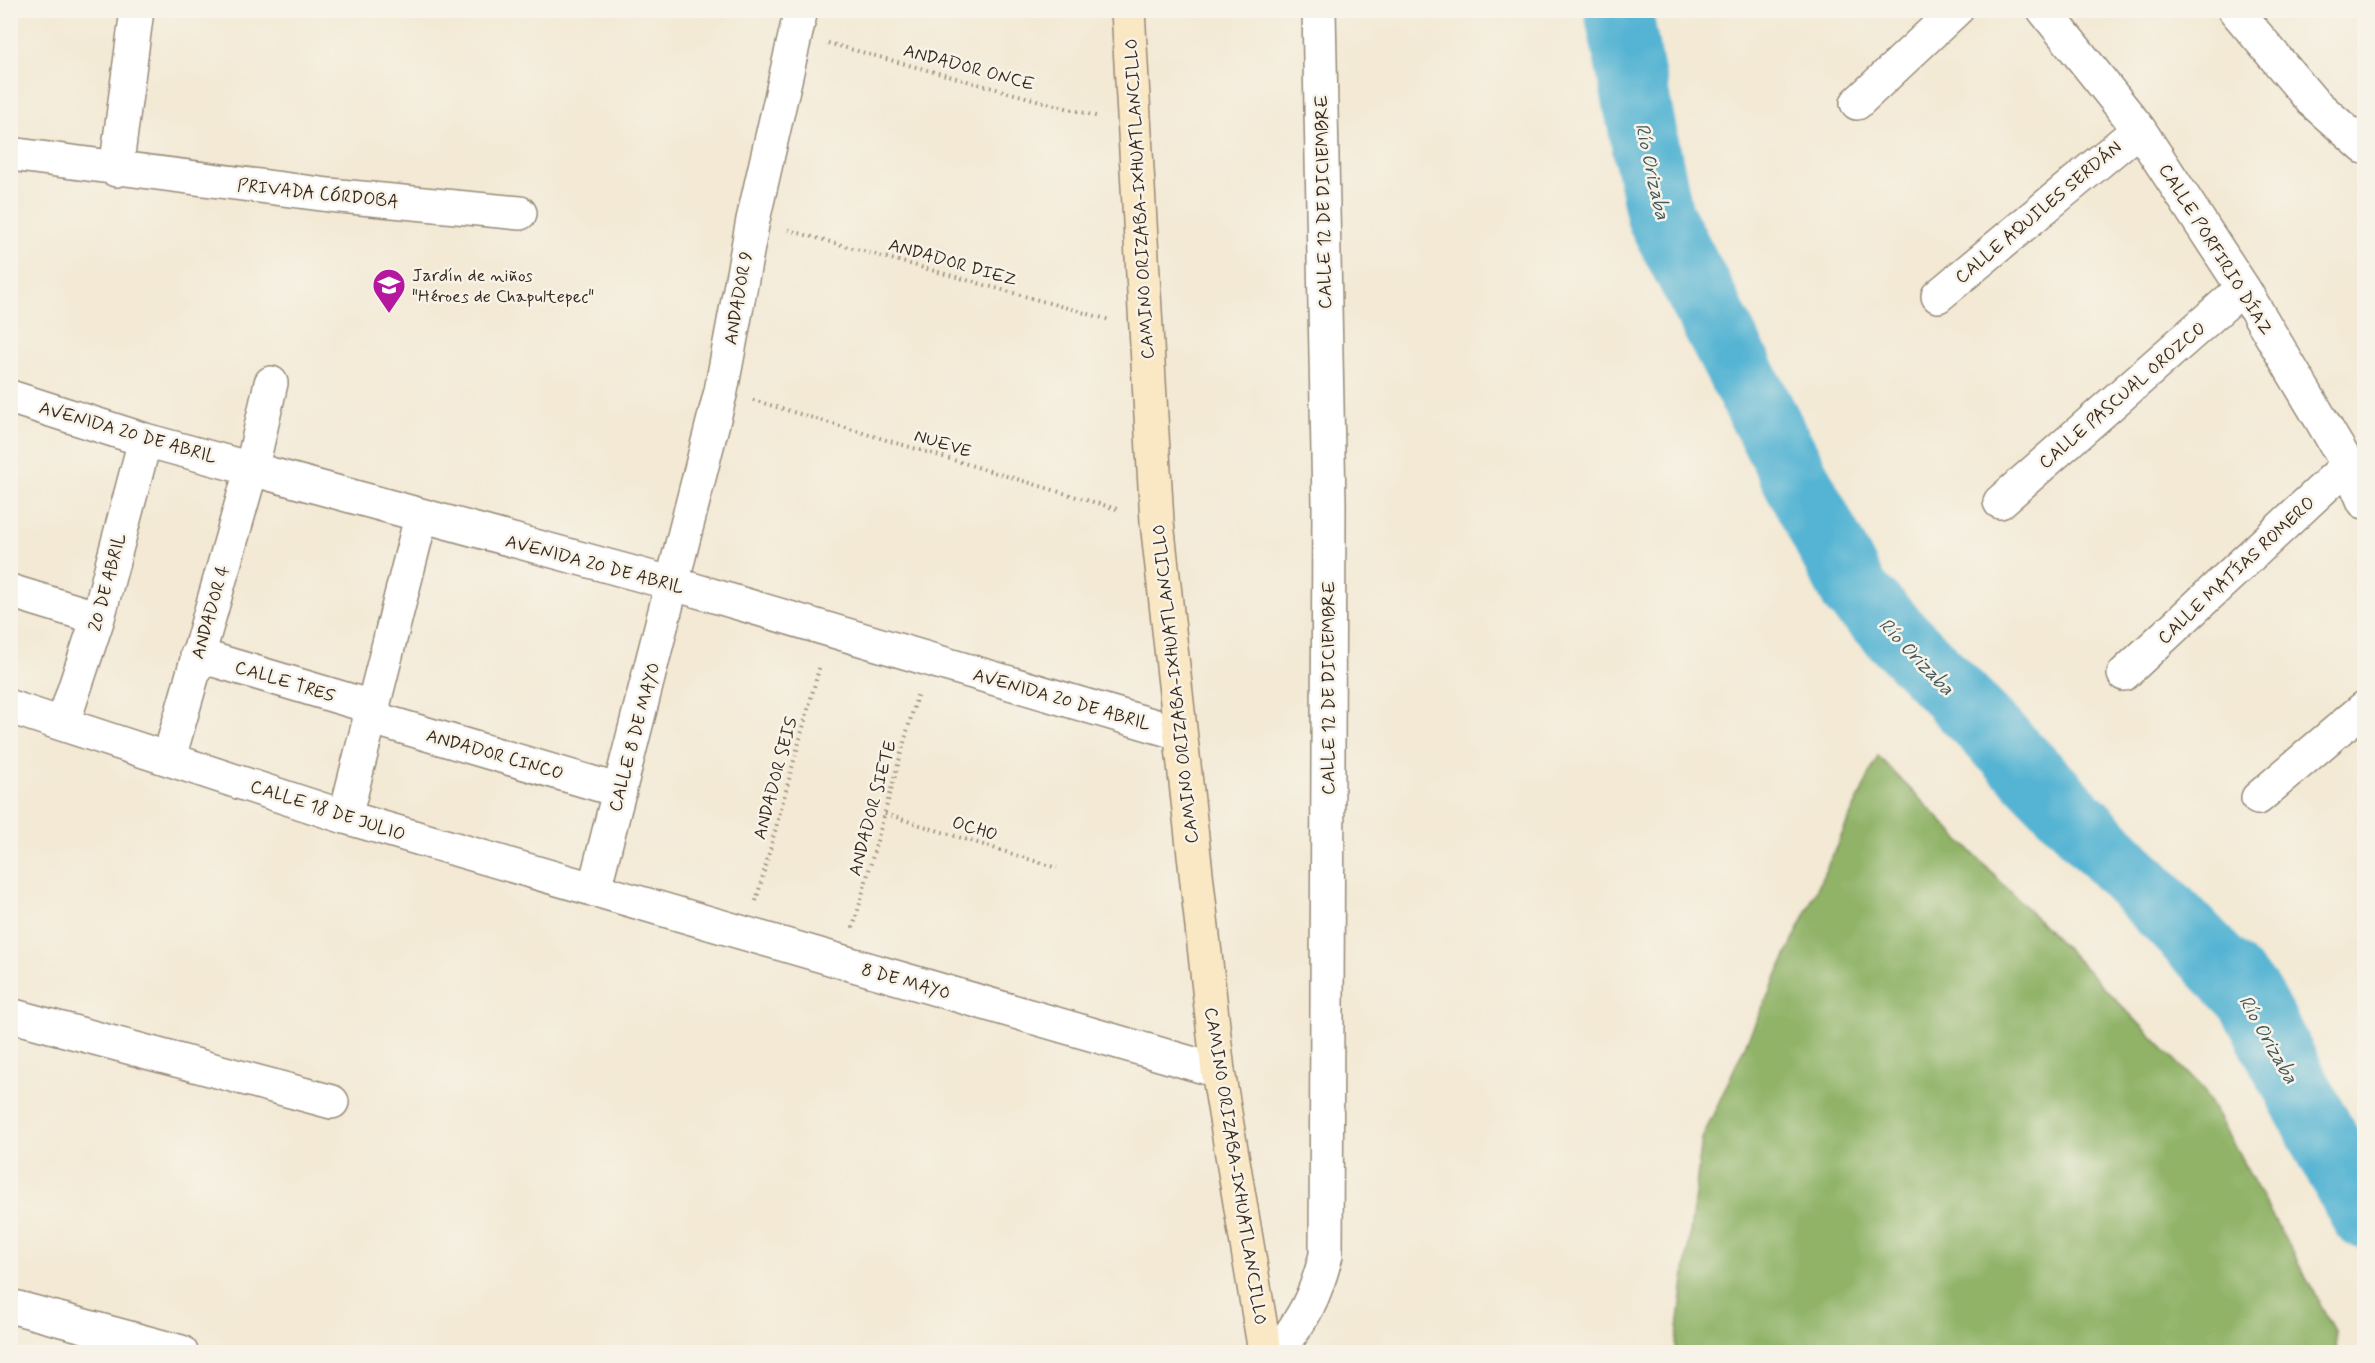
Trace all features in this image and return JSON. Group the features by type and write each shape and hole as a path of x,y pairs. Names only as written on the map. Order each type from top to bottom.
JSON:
{"street":[{"path":"116,170 137,10"},
{"name":"CAMINO ORIZABA-IXHUATLANCILLO","path":"1128,10 1157,522 1218,1071 1265,1353"},
{"name":"CALLE 12 DE DICIEMBRE","path":"1278,1353 1304,1316 1316,1292 1326,1255 1329,503 1319,10"},
{"path":"1857,103 1956,10"},
{"name":"CALLE PORFIRIO DÍAZ","path":"2044,10 2139,129 2243,288 2348,465 2364,502"},
{"path":"2235,10 2312,101 2364,147"},
{"name":"ANDADOR 9","path":"674,584 721,391 753,220 798,22"},
{"name":"CALLE AQUILES SERDÁN","path":"1938,296 2139,129"},
{"name":"PRIVADA CÓRDOBA","path":"10,154 116,170 329,195 520,213"},
{"name":"CALLE PASCUAL OROZCO","path":"2000,502 2243,288"},
{"name":"ANDADOR 4","path":"169,758 252,467 272,383"},
{"name":"AVENIDA 20 DE ABRIL","path":"10,397 145,440 252,467 421,517 674,584 1179,733"},
{"name":"20 DE ABRIL","path":"63,723 98,618 145,440"},
{"name":"CALLE MATÍAS ROMERO","path":"2124,674 2348,465"},
{"path":"345,817 421,517"},
{"name":"CALLE 8 DE MAYO","path":"594,890 674,584"},
{"path":"10,591 98,618"},
{"name":"CALLE TRES","path":"197,655 371,712"},
{"name":"CALLE 18 DE JULIO","path":"10,707 345,817 594,890"},
{"path":"2258,798 2364,708"},
{"name":"ANDADOR CINCO","path":"371,712 620,791"},
{"name":"8 DE MAYO","path":"594,890 1218,1071"},
{"path":"10,1015 332,1102"},
{"path":"10,1306 110,1343 181,1353"}],"path":[{"name":"ANDADOR ONCE","path":"798,22 1135,126"},
{"name":"ANDADOR DIEZ","path":"753,220 1146,330"},
{"name":"NUEVE","path":"721,391 1157,522"},
{"name":"ANDADOR SEIS","path":"747,934 829,630"},
{"name":"ANDADOR SIETE","path":"844,963 927,659"},
{"name":"OCHO","path":"885,814 1058,868"}],"green space":[{"path":"1878,756 2203,1089 2335,1331 2337,1352 1675,1352 1702,1139"}],"waterway":[{"name":"Río Orizaba","path":"1618,10 1660,216 1854,591 2250,998 2364,1215"}],"place":[{"name":"Jardín de niños \"Héroes de Chapultepec\"","path":"389,314"}]}
